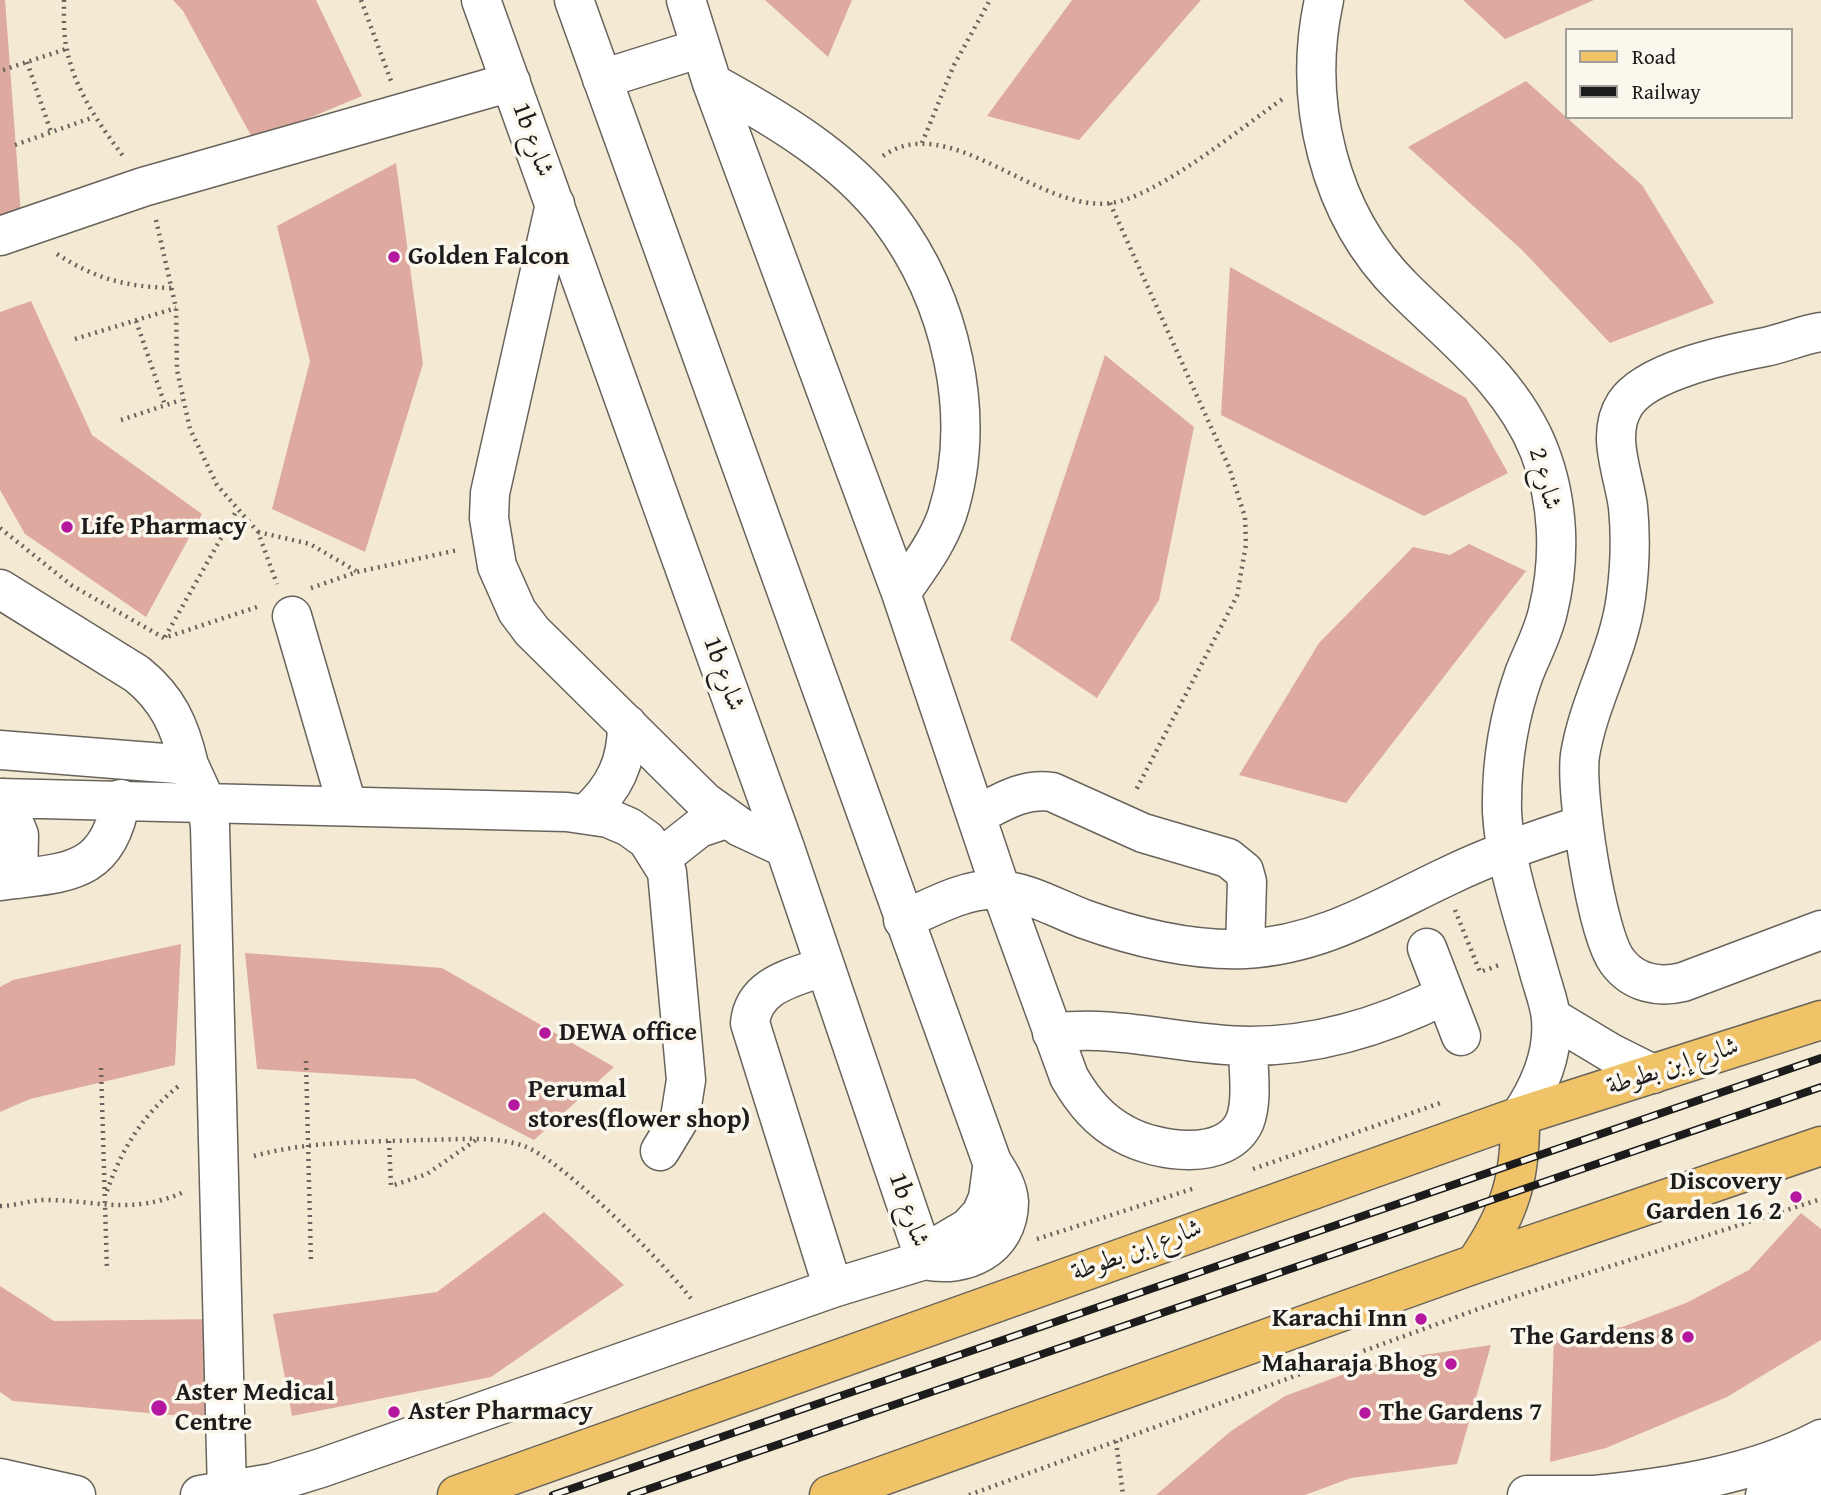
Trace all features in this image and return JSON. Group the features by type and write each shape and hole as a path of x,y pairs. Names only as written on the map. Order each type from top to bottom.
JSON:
{"main road":[{"name":"شارع إبن بطوطة","path":"457,1495 1520,1116 1821,1020"},
{"path":"1475,1264 1498,1231 1514,1195 1521,1156 1520,1116"},
{"path":"829,1495 1475,1264 1821,1146"}],"street":[{"name":"1b شارع","path":"481,0 785,848 925,1260 944,1264 964,1262 982,1253 997,1239 1006,1221 1009,1201 1004,1183 992,1162 903,920 574,0"},
{"path":"686,0 706,65 901,593 1001,890 1069,1077 1083,1101 1102,1120 1125,1135 1150,1145 1177,1149 1217,1146 1238,1132 1248,1108 1248,1046"},
{"name":"شارع 2","path":"1324,0 1316,75 1326,152 1338,189 1355,223 1400,285 1475,356 1504,389 1539,449 1549,482 1556,528 1553,582 1548,612 1518,694 1506,741 1502,814 1507,850 1551,1017 1544,1069 1520,1116"},
{"path":"602,79 706,65 852,178 888,216 923,272 939,307 953,358 960,411 958,463 947,515 931,550 901,593"},
{"path":"11,233 143,187 401,116 511,82"},
{"path":"555,204 494,470 490,506 492,542 506,589 532,631 705,803 726,819 785,848"},
{"path":"1821,332 1699,362 1647,385 1625,403 1616,430 1628,506 1628,579 1619,631 1581,753 1578,777 1582,825 1608,940 1618,962 1636,978 1659,985 1683,982 1821,930"},
{"path":"0,589 32,612 137,674 157,690 172,712 189,765 206,802 210,826 219,1171 213,1494 321,1468 833,1288 925,1260"},
{"path":"285,603 333,804"},
{"path":"586,814 602,800 618,774 627,744 627,724"},
{"path":"0,750 189,765"},
{"path":"977,815 1017,794 1040,790 1063,796 1119,822 1237,863 1247,882 1245,949"},
{"path":"2,798 13,814 19,835 9,880 50,877 72,871 92,859 108,841 118,819 121,799"},
{"path":"2,798 333,804 586,814 629,827 647,840 661,858 671,888 686,1080 680,1118 660,1151"},
{"path":"661,858 699,828 726,819"},
{"path":"903,920 957,896 1001,890 1123,932 1203,947 1245,949 1330,932 1371,916 1446,877 1507,850 1582,825"},
{"path":"1427,948 1461,1036"},
{"path":"825,966 763,992 751,1012 750,1023 833,1288"},
{"path":"1052,1033 1111,1030 1248,1046 1335,1037 1373,1027 1445,995"},
{"path":"1551,1017 1611,1053 1653,1073"},
{"path":"1527,1495 1594,1495 1712,1486 1821,1439"},
{"path":"0,1478 76,1495"},
{"path":"1765,1495 1821,1478"}],"path":[{"path":"64,0 66,49 94,117 143,187 154,215 176,308 177,370 181,400 202,458 237,510 258,532 285,603"},
{"path":"361,0 384,57 401,116"},
{"path":"922,144 954,65 990,0"},
{"path":"3,70 66,49"},
{"path":"27,62 51,132"},
{"path":"852,178 888,153 922,144 960,152 1072,200 1110,203 1147,192 1316,75"},
{"path":"15,145 94,117"},
{"path":"1110,203 1229,467 1245,517 1246,544 1237,596 1119,822"},
{"path":"11,233 87,273 130,285 173,288"},
{"path":"75,339 176,308"},
{"path":"136,321 165,405"},
{"path":"121,420 181,400"},
{"path":"164,638 237,510"},
{"path":"0,528 71,584 164,638 285,603 357,572 492,542"},
{"path":"258,532 310,544 357,572"},
{"path":"306,1061 311,1263"},
{"path":"106,1194 127,1143 143,1121 164,1097 216,1062"},
{"path":"101,1068 107,1271"},
{"path":"388,1141 391,1186 427,1174 479,1139"},
{"path":"0,1206 50,1200 107,1206 143,1205 170,1198 247,1158 308,1146 479,1139 523,1146 560,1167 679,1283 712,1331"},
{"path":"969,1495 1492,1304 1821,1199"},
{"path":"1116,1441 1123,1495"}],"building":[{"path":"0,0 5,0 21,215 0,223"},
{"path":"173,0 316,0 362,96 254,141 183,11"},
{"path":"765,0 852,0 828,57"},
{"path":"1072,0 1201,0 1079,140 987,116"},
{"path":"1463,0 1594,0 1505,39"},
{"path":"1526,81 1642,185 1714,303 1610,343 1522,250 1408,147"},
{"path":"396,163 423,364 365,552 272,509 310,361 277,226"},
{"path":"1230,267 1466,398 1508,473 1424,516 1221,415"},
{"path":"31,301 92,435 202,514 146,617 25,534 0,490 0,312"},
{"path":"1105,355 1194,427 1159,600 1097,698 1010,640"},
{"path":"1469,544 1526,571 1346,803 1239,775 1319,643 1413,547 1450,555"},
{"path":"181,944 175,1065 30,1099 0,1112 0,987 13,980"},
{"path":"245,953 442,968 614,1067 534,1140 415,1079 257,1069"},
{"path":"544,1212 624,1285 491,1377 292,1416 273,1314 437,1292"},
{"name":"The Gardens 8","path":"1801,1213 1821,1229 1821,1340 1727,1397 1606,1448 1550,1462 1554,1333 1622,1327 1686,1303 1749,1270"},
{"path":"0,1286 54,1321 214,1319 205,1418 13,1401 0,1392"},
{"name":"The Gardens 7","path":"1491,1345 1457,1464 1351,1478 1305,1495 1156,1495 1231,1431 1285,1396 1358,1369 1402,1358"}],"railway":[{"path":"553,1495 1821,1058"},
{"path":"631,1495 1821,1087"}],"place":[{"name":"Golden Falcon","path":"394,257"},
{"name":"Life Pharmacy","path":"67,527"},
{"name":"DEWA office","path":"545,1033"},
{"name":"Perumal stores(flower shop)","path":"514,1105"},
{"name":"Discovery Garden 16 2","path":"1796,1197"},
{"name":"Karachi Inn","path":"1421,1319"},
{"name":"The Gardens 8","path":"1688,1337"},
{"name":"Maharaja Bhog","path":"1451,1364"},
{"name":"Aster Medical Centre","path":"159,1408"},
{"name":"Aster Pharmacy","path":"394,1412"},
{"name":"The Gardens 7","path":"1365,1413"}]}
